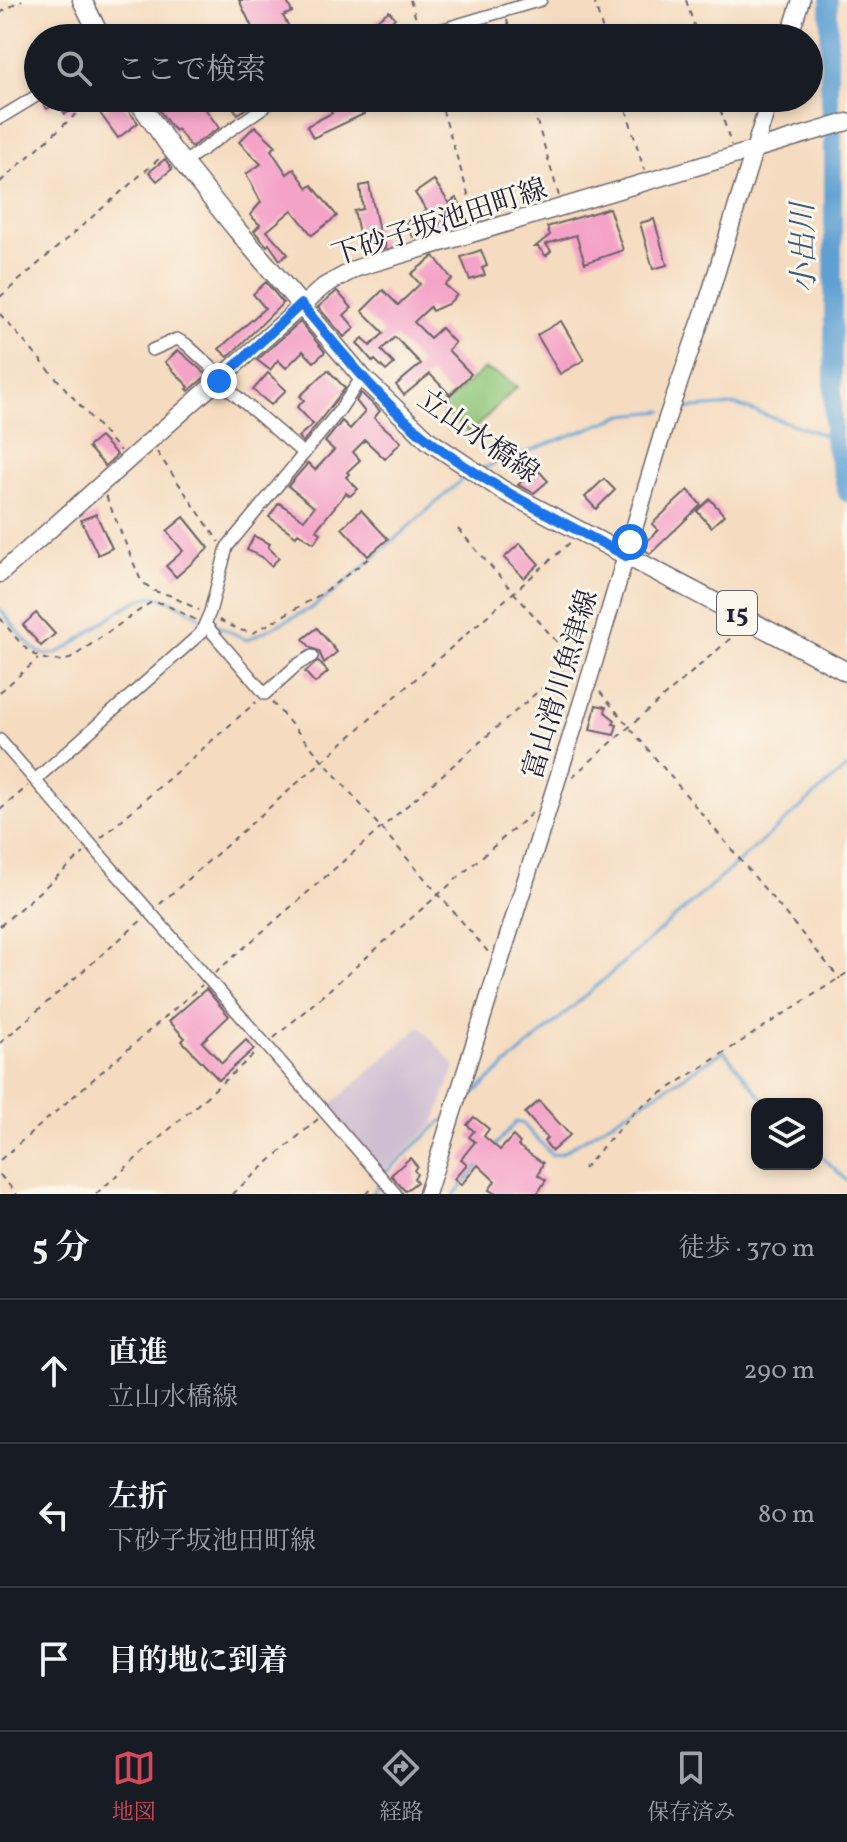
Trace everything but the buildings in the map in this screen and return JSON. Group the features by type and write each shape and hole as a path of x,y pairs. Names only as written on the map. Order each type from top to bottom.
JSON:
{"main road":[{"path":"82,0 94,24"},
{"path":"793,24 801,0"},
{"name":"立山水橋線","path":"146,112 177,156 362,377 429,441 481,477 582,533 847,672"},
{"name":"富山滑川魚津線","path":"427,1194 589,679 667,418 708,300 766,112"},
{"name":"下砂子坂池田町線","path":"0,574 221,380 301,304 324,286 357,268 845,123"}],"street":[{"path":"458,24 541,0"},
{"path":"0,118 24,103"},
{"path":"177,156 253,112"},
{"path":"152,350 177,339 186,344 221,380 304,454"},
{"path":"35,780 201,633 227,547 339,411 362,377"},
{"path":"205,624 265,694 297,665 312,656"},
{"path":"0,740 396,1194"}],"path":[{"path":"0,13 22,0"},
{"path":"410,0 415,24"},
{"path":"594,0 601,24"},
{"path":"686,0 694,24"},
{"path":"0,182 78,112"},
{"path":"443,112 479,233"},
{"path":"534,112 563,208"},
{"path":"627,112 648,182"},
{"path":"721,112 735,157"},
{"path":"0,297 177,156"},
{"path":"0,314 129,461"},
{"path":"150,442 219,542 227,547"},
{"path":"458,529 631,727 840,979"},
{"path":"0,1043 582,533"},
{"path":"0,618 38,658 60,661 70,659 150,603 162,603 205,624"},
{"path":"96,1194 751,620"},
{"path":"0,692 38,658"},
{"path":"0,1160 573,661"},
{"path":"0,926 265,694 499,964"},
{"path":"0,810 35,780"},
{"path":"583,1169 637,1109 847,973"},
{"path":"232,1194 325,1113"},
{"path":"0,1175 17,1194"}],"shaded area":[{"path":"420,1026 455,1066 434,1124 384,1171 327,1108"}],"green space":[{"path":"484,369 517,387 470,433 439,408"}],"waterway":[{"name":"小出川","path":"829,0 829,98 833,132 833,438 847,493"},
{"path":"678,409 736,405 833,438"},
{"path":"484,468 624,415 663,411"},
{"path":"210,622 247,640 310,609 337,590 466,476"},
{"path":"0,609 32,647 43,654 56,653 69,647 121,610 150,597 171,601 203,619"},
{"path":"464,1102 847,767"},
{"path":"493,1148 516,1122 523,1124 552,1155 562,1153 724,1051 762,1098"},
{"path":"384,1174 443,1120"},
{"path":"823,1158 847,1181"},
{"path":"455,1194 481,1163"},
{"path":"372,1194 382,1181"}],"route":[{"path":"219,381 301,304 362,377 429,441 504,491 626,556 630,542"}]}
